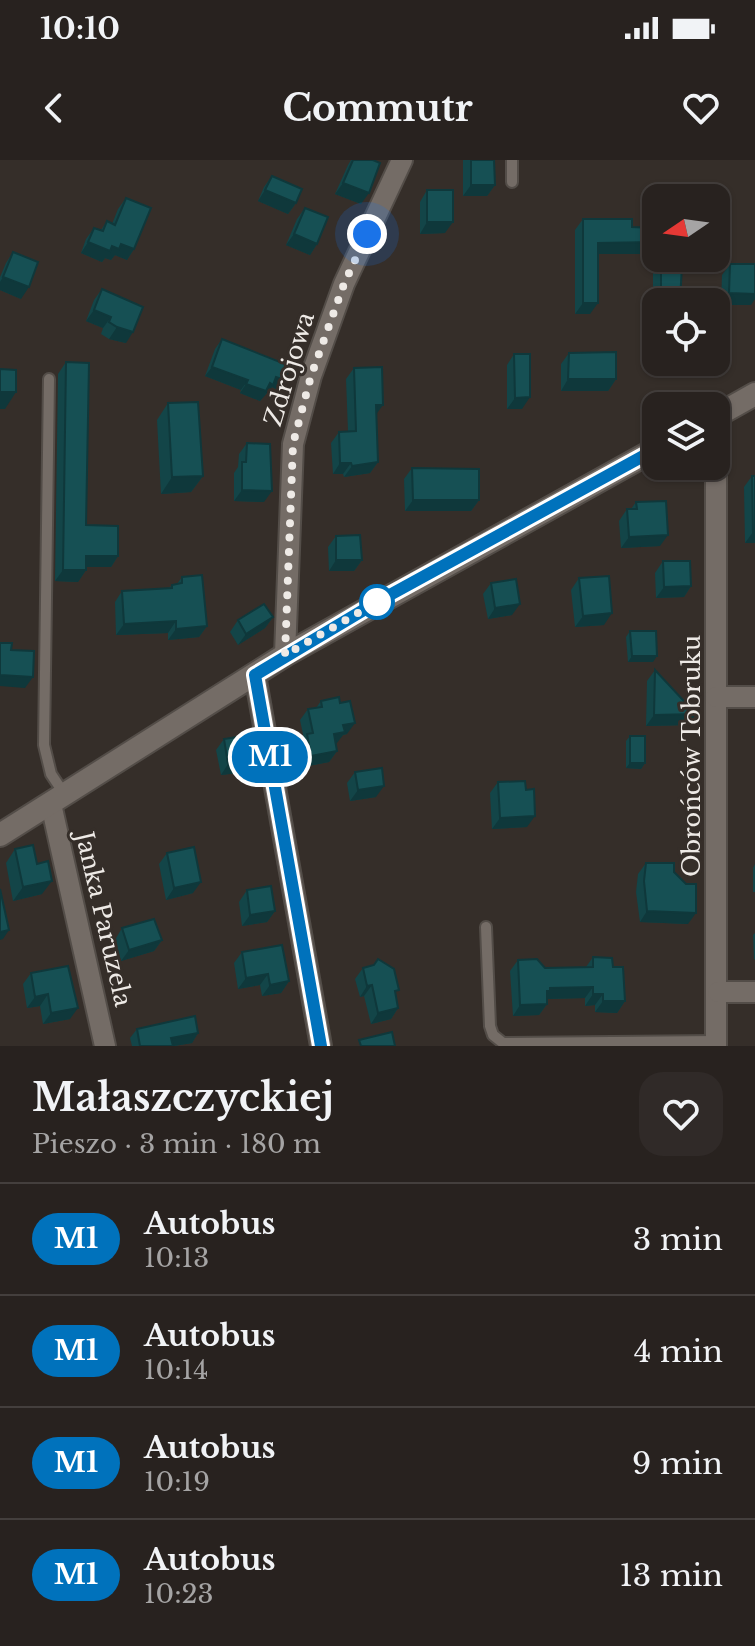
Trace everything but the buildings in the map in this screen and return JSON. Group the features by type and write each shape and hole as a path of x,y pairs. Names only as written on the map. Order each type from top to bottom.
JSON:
{"street":[{"name":"Zdrojowa","path":"285,655 293,444 311,376 344,284 402,160"},
{"path":"730,408 755,394"},
{"path":"0,835 285,655 642,457"},
{"name":"Obrońców Tobruku","path":"716,480 716,1044"},
{"path":"255,675 321,1046"},
{"path":"716,697 755,697"},
{"name":"Janka Paruzela","path":"58,799 105,1046"},
{"path":"718,992 755,992"}],"lane":[{"path":"512,160 512,182"},
{"path":"49,379 44,745 58,799"},
{"path":"486,927 490,1026 493,1035 503,1043 716,1044"}],"bus line":[{"name":"M1","path":"321,1046 255,675 377,602 642,457"}],"route":[{"path":"367,234 344,284 311,376 293,444 285,655 377,602"}]}
